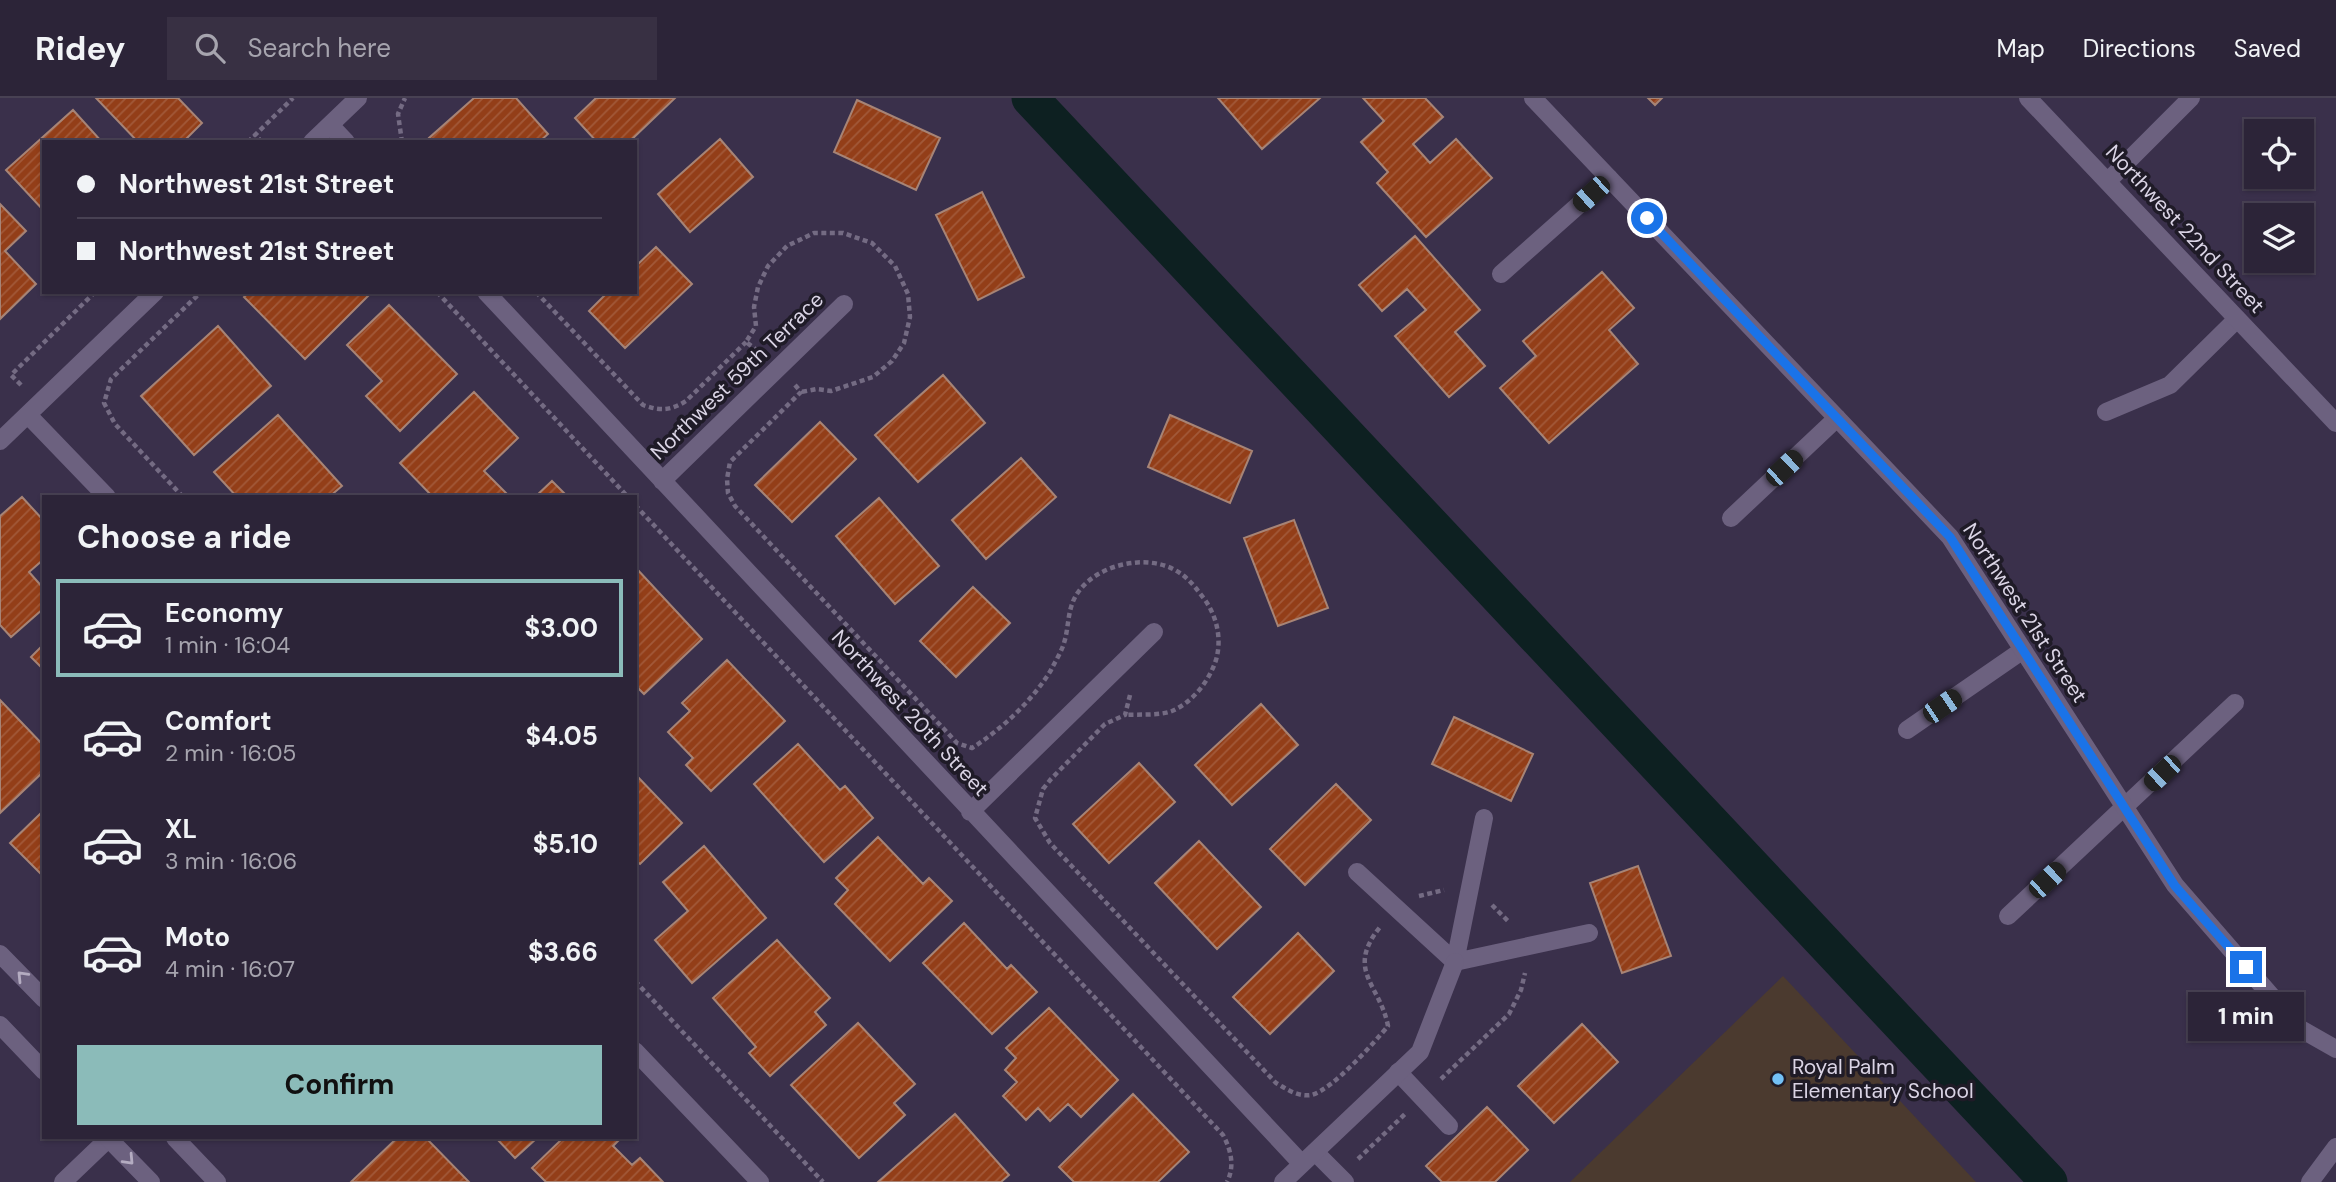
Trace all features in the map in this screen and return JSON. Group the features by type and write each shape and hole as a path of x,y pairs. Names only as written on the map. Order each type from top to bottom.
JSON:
{"street":[{"path":"314,140 358,98"},
{"name":"Northwest 21st Street","path":"1533,98 1950,537 2175,886 2299,1028 2336,1049"},
{"name":"Northwest 22nd Street","path":"2028,98 2336,423"},
{"path":"2108,181 2191,98"},
{"path":"330,125 344,140"},
{"path":"1501,274 1609,177"},
{"path":"0,440 153,294"},
{"name":"Northwest 20th Street","path":"488,294 970,812 1309,1158 1343,1179"},
{"name":"Northwest 59th Terrace","path":"662,481 844,304"},
{"path":"2106,412 2170,385 2238,319"},
{"path":"33,409 105,495"},
{"path":"1731,518 1838,418"},
{"path":"970,812 1154,632"},
{"path":"1907,730 2023,650"},
{"path":"2008,916 2235,703"},
{"path":"1283,1182 1420,1052 1455,962 1485,818"},
{"path":"1357,872 1455,962"},
{"path":"1455,962 1589,933"},
{"path":"0,954 42,997"},
{"path":"0,1025 42,1069"},
{"path":"637,1053 760,1182"},
{"path":"1398,1072 1449,1126"},
{"path":"63,1182 108,1139"},
{"path":"110,1139 150,1182"},
{"path":"176,1139 217,1182"},
{"path":"2310,1182 2336,1147"}],"path":[{"path":"250,140 293,98"},
{"path":"402,140 398,114 405,98"},
{"path":"255,135 260,140"},
{"path":"538,294 643,405 657,410 674,408 686,401 746,342 756,326 754,307 758,287 768,266 787,246 814,233 843,233 872,243 895,266 908,294 910,317 904,343 892,361 873,377 831,391 817,388 801,391 730,462 726,479 728,493 735,506 957,743 972,748 985,740 1028,699 1049,672 1063,645 1070,607 1079,590 1094,576 1136,562 1156,563 1175,570 1194,584 1218,627 1217,658 1207,680 1191,698 1171,712 1125,715 1105,724 1043,789 1035,818 1051,843 1276,1083 1295,1094 1312,1094 1330,1085 1388,1026 1386,1016 1368,981 1364,960 1369,940 1397,908 1427,893 1447,890 1469,892 1504,915 1524,946 1527,962 1521,990 1509,1014 1422,1097 1343,1179"},
{"path":"33,409 11,375 93,294"},
{"path":"181,495 115,424 104,402 111,379 199,294"},
{"path":"439,294 626,495"},
{"path":"746,342 779,368 801,391"},
{"path":"637,507 1223,1135 1230,1149 1230,1181"},
{"path":"1120,665 1135,679 1125,715"},
{"path":"637,983 823,1182"}],"shaded area":[{"name":"Royal Palm Elementary School","path":"1783,976 1976,1182 1570,1182"}],"building":[{"path":"96,98 178,98 202,123 185,140 136,140"},
{"path":"474,98 516,98 548,134 541,140 429,138"},
{"path":"596,98 675,98 631,140 595,140 575,118"},
{"path":"1218,98 1320,98 1262,149"},
{"path":"1363,98 1425,98 1443,117 1413,144 1430,163 1456,139 1492,178 1426,237 1377,183 1388,172 1361,142 1384,121"},
{"path":"1648,98 1662,98 1655,105"},
{"path":"857,100 940,138 916,190 834,152"},
{"path":"73,110 100,140 42,140 42,209 6,170"},
{"path":"720,139 753,177 690,232 658,194"},
{"path":"982,192 1024,277 978,300 936,215"},
{"path":"0,204 26,231 5,251 36,284 0,319"},
{"path":"1415,236 1480,310 1455,332 1485,366 1449,397 1395,336 1426,310 1407,289 1382,311 1359,285"},
{"path":"656,247 692,284 625,348 589,311 606,294 637,294 637,265"},
{"path":"1602,272 1634,308 1609,330 1638,364 1549,443 1500,388 1536,356 1523,341"},
{"path":"248,294 370,294 305,359 244,297"},
{"path":"389,305 457,374 400,431 366,396 382,381 347,345"},
{"path":"218,326 271,386 194,455 141,396"},
{"path":"943,375 985,423 918,482 875,435"},
{"path":"474,392 518,438 484,471 506,495 431,495 400,463"},
{"path":"278,415 342,486 331,495 235,495 214,472"},
{"path":"1170,415 1252,451 1230,503 1148,467"},
{"path":"820,422 856,459 792,522 755,485"},
{"path":"1021,458 1056,497 986,559 952,520"},
{"path":"552,481 566,495 537,495"},
{"path":"22,497 42,519 42,561 29,572 42,587 42,610 11,637 0,625 0,516"},
{"path":"879,498 939,566 895,604 836,536"},
{"path":"1294,520 1328,608 1278,626 1244,538"},
{"path":"637,569 702,639 644,694 637,687"},
{"path":"973,587 1010,623 956,677 920,641"},
{"path":"42,646 42,668 31,657"},
{"path":"727,660 785,721 711,791 686,765 693,758 668,732 690,711 682,703"},
{"path":"0,700 42,744 42,773 0,813"},
{"path":"1261,704 1298,745 1232,805 1195,765"},
{"path":"1454,717 1533,754 1511,801 1432,764"},
{"path":"798,744 840,790 845,786 873,818 824,862 754,784"},
{"path":"1139,763 1175,802 1109,863 1073,824"},
{"path":"637,776 682,823 640,864 637,862"},
{"path":"1336,784 1371,820 1305,885 1270,849"},
{"path":"42,812 42,875 10,843"},
{"path":"878,837 923,884 929,878 952,901 890,961 835,904 848,890 836,878"},
{"path":"1199,841 1261,907 1217,949 1155,883"},
{"path":"704,846 766,918 692,983 655,940 688,911 663,882"},
{"path":"1638,866 1671,956 1622,973 1590,883"},
{"path":"964,923 1007,969 1011,965 1037,992 992,1034 923,963"},
{"path":"1298,933 1334,971 1270,1034 1233,997"},
{"path":"777,940 830,998 815,1012 826,1025 770,1076 749,1053 756,1047 713,998"},
{"path":"1049,1008 1118,1080 1081,1117 1068,1104 1050,1121 1038,1108 1026,1120 1003,1096 1017,1082 1005,1070 1016,1058 1006,1048"},
{"path":"858,1023 915,1084 894,1103 905,1115 859,1158 791,1085"},
{"path":"1582,1024 1618,1062 1554,1123 1518,1086"},
{"path":"1133,1094 1189,1152 1158,1182 1074,1182 1059,1167"},
{"path":"1487,1107 1528,1150 1495,1182 1442,1182 1426,1166"},
{"path":"955,1114 1009,1175 1001,1182 878,1182"},
{"path":"396,1139 427,1139 469,1182 351,1182"},
{"path":"497,1139 536,1139 515,1158"},
{"path":"562,1139 620,1139 613,1146 632,1165 640,1158 663,1182 546,1182 532,1168"}],"waterway":[{"path":"1030,98 2049,1182"}],"place":[{"name":"Royal Palm Elementary School","path":"1778,1079"}],"route":[{"path":"1647,218 1950,537 2175,886 2246,967"}]}
